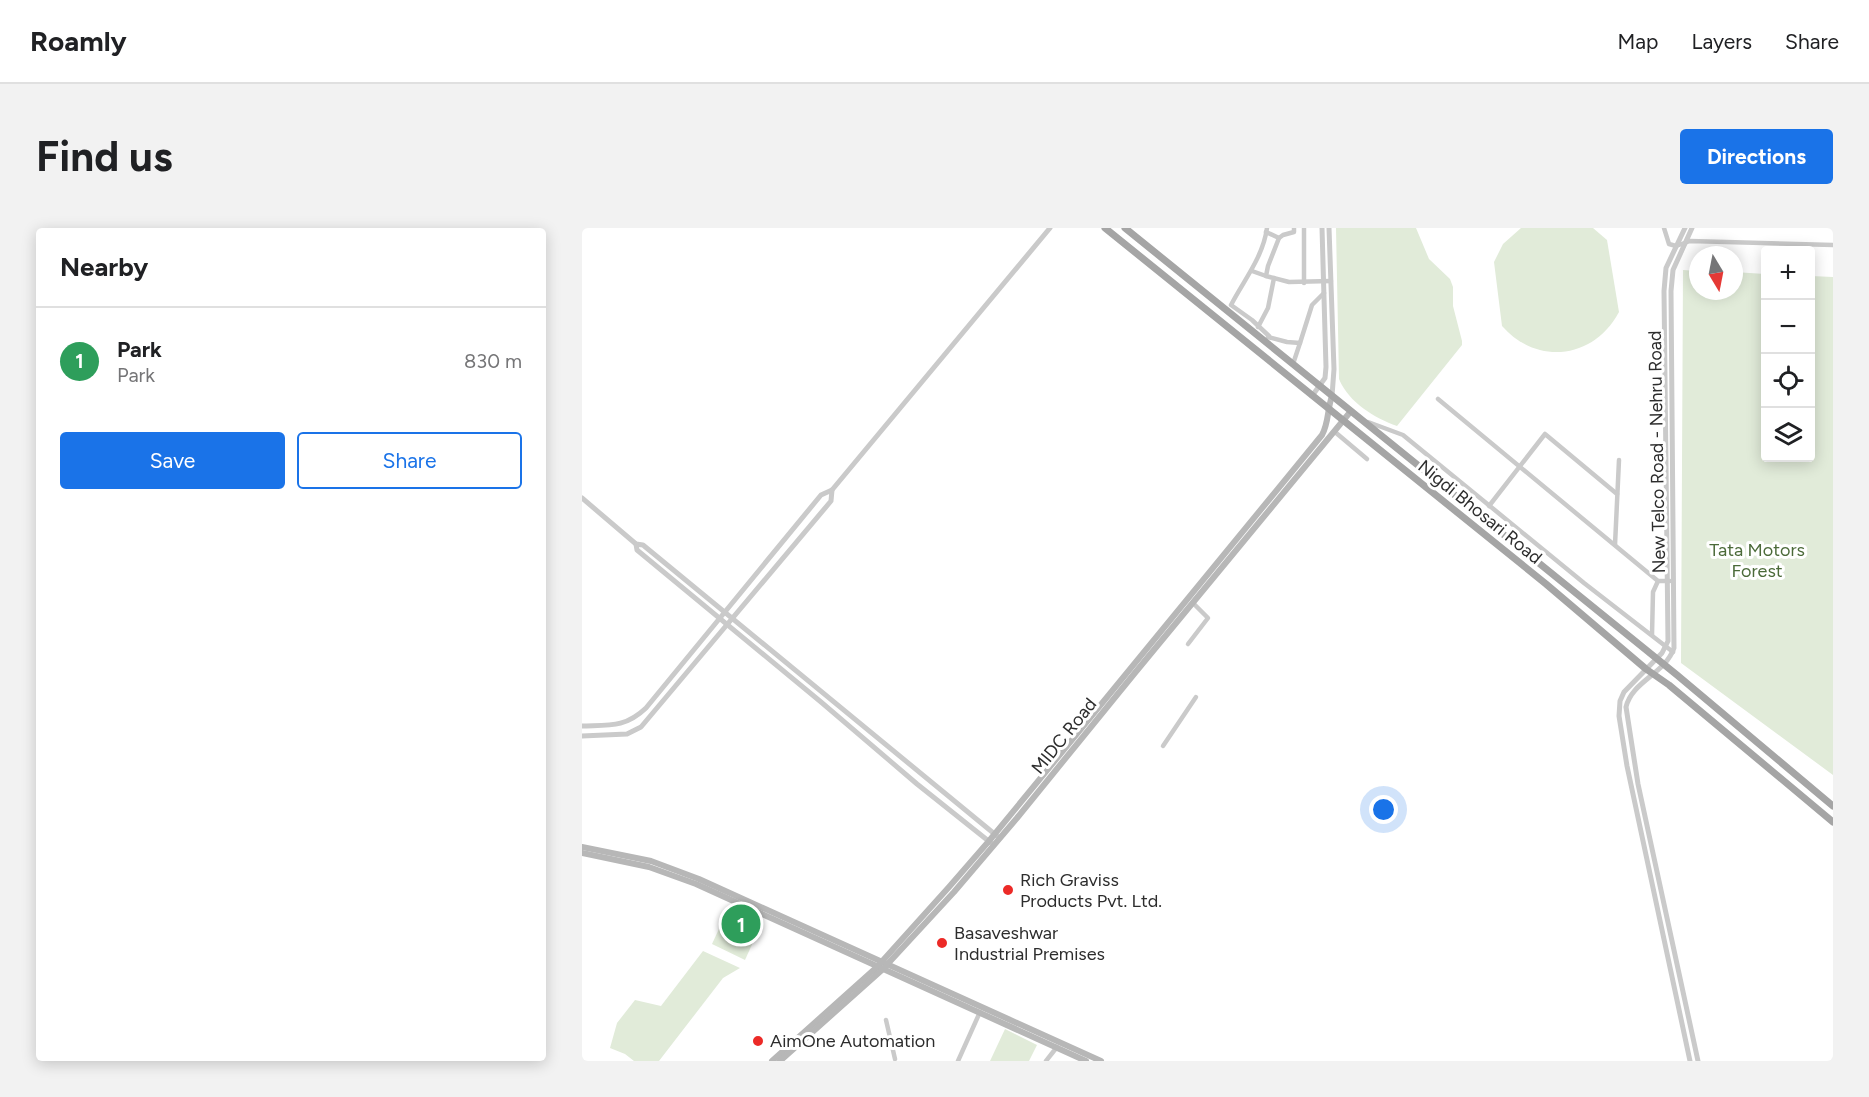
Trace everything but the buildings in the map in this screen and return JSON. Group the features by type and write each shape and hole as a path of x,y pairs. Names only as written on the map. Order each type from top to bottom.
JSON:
{"main road":[{"name":"Nigdi Bhosari Road","path":"1106,228 1833,822"},
{"name":"Nigdi Bhosari Road","path":"1125,228 1265,338 1293,364 1664,665 1833,806"},
{"path":"780,1061 883,966 992,843 1322,435 1328,423 1328,408 1332,396"},
{"path":"1161,636 1193,603 1351,411"},
{"path":"582,847 666,866 1059,1045 1101,1061"},
{"path":"582,853 664,871 883,966"},
{"path":"772,1061 883,966"},
{"path":"1059,1045 1086,1061"}],"street":[{"path":"582,726 621,724 635,719 642,712 821,495 832,490 1050,228"},
{"path":"1266,276 1279,238 1294,232 1294,228"},
{"path":"1304,228 1304,283"},
{"path":"1322,228 1334,369 1332,396"},
{"path":"1312,396 1325,378 1324,293 1328,282 1329,228"},
{"path":"1664,228 1669,244 1676,246 1696,241 1833,245"},
{"name":"New Telco Road - Nehru Road","path":"1685,228 1665,277 1670,581 1674,642 1672,652 1664,665 1630,696 1626,707 1638,784 1698,1061"},
{"name":"New Telco Road - Nehru Road","path":"1669,465 1671,278 1683,244 1692,228"},
{"path":"1279,238 1266,230 1252,271 1231,305 1252,320 1265,338 1300,343"},
{"path":"1252,271 1274,279 1304,283 1328,282"},
{"path":"1258,327 1268,308 1274,279"},
{"path":"1293,364 1312,305 1324,293"},
{"path":"1438,399 1658,581 1670,581"},
{"path":"1363,420 1402,435 1672,652"},
{"path":"1335,432 1367,459"},
{"path":"1489,506 1545,434 1617,494"},
{"path":"1615,545 1619,460"},
{"path":"582,736 627,734 641,727 831,501 832,490"},
{"path":"582,498 636,544 643,545 733,618 997,836"},
{"path":"636,544 637,550 992,843"},
{"path":"1652,636 1653,592 1658,581"},
{"name":"New Telco Road - Nehru Road","path":"1666,647 1670,581"},
{"path":"1576,593 1584,583"},
{"path":"1188,644 1208,618 1193,603"},
{"path":"1666,647 1624,692 1620,701 1619,716 1690,1061"},
{"path":"1164,746 1196,697"},
{"path":"642,712 649,718"},
{"path":"958,1061 981,1010"},
{"path":"886,1020 893,1060 901,1061"},
{"path":"1046,1061 1059,1045"}],"green space":[{"path":"1336,228 1416,228 1429,259 1450,279 1453,287 1453,306 1462,345 1397,426 1380,419 1356,402 1343,388 1339,379"},
{"path":"1521,228 1593,228 1607,240 1619,312 1608,328 1595,340 1580,348 1564,352 1548,352 1516,339 1502,326 1494,262 1503,244"},
{"name":"Tata Motors Forest","path":"1683,270 1689,270 1689,300 1743,300 1743,273 1761,274 1761,462 1815,462 1815,276 1833,277 1833,775 1681,663"},
{"path":"730,905 763,920 745,960 712,944"},
{"path":"703,951 740,968 723,978 659,1061 634,1061 625,1054 610,1048 617,1023 635,1000 661,1006"},
{"path":"1005,1029 1037,1045 1029,1061 990,1061"}],"place":[{"name":"Rich Graviss Products Pvt. Ltd.","path":"1008,890"},
{"name":"Park","path":"741,924"},
{"name":"Basaveshwar Industrial Premises","path":"942,943"},
{"name":"AimOne Automation","path":"758,1041"}]}
